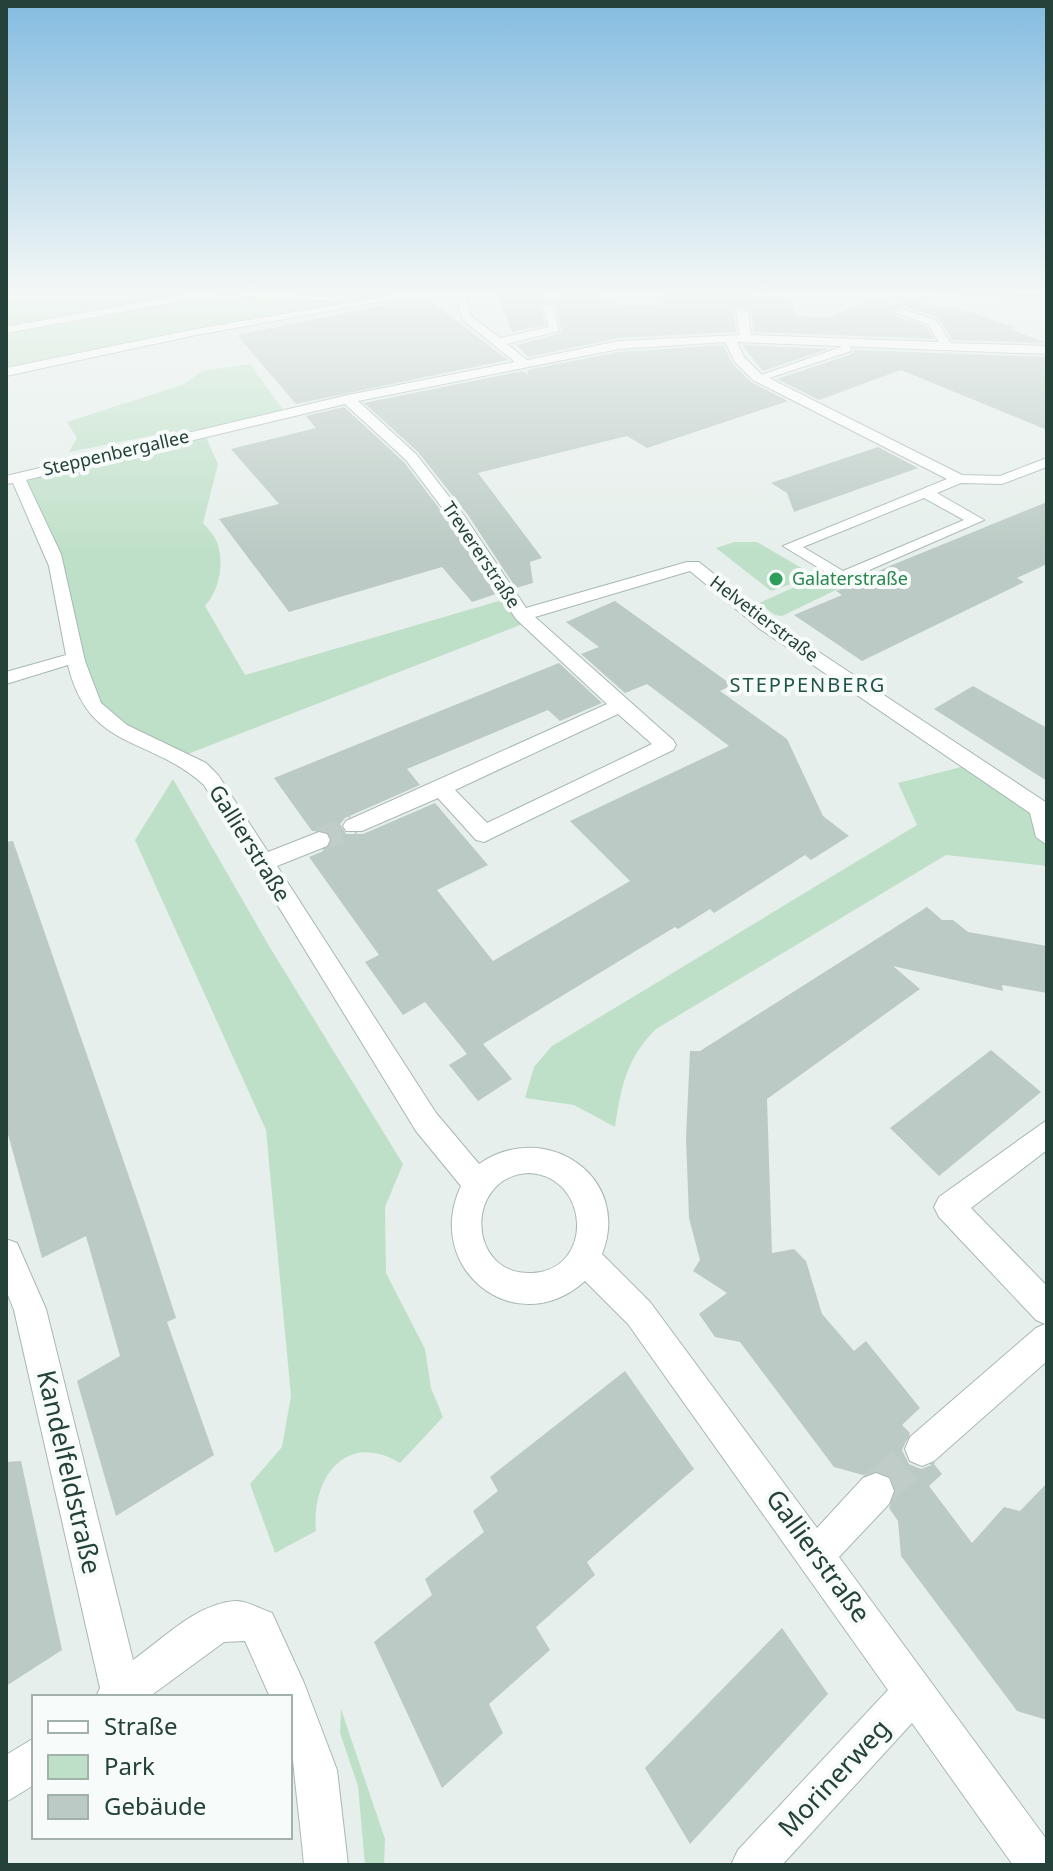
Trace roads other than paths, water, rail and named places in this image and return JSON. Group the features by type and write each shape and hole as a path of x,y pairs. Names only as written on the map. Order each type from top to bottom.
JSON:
{"street":[{"name":"Steppenbergallee","path":"11,478 451,377"},
{"path":"759,378 959,479"},
{"name":"Trevererstraße","path":"348,399 411,457 460,520 522,615 666,745 484,834 441,788"},
{"path":"925,493 976,520 842,577 791,546 959,479 1002,480 1047,462"},
{"name":"Gallierstraße","path":"11,478 57,565 77,657 93,708 137,739 201,769 222,795 426,1122 478,1185"},
{"name":"Helvetierstraße","path":"522,615 693,565 766,625 1040,809 1047,837"},
{"path":"6,678 77,657"},
{"path":"354,826 620,706"},
{"path":"263,863 319,840"},
{"path":"1047,1133 949,1207 1047,1309"},
{"path":"538,1161 560,1168 579,1184 591,1206 593,1239 584,1258 574,1270 549,1285 522,1288 496,1279 476,1261 465,1236 465,1209 478,1185 490,1173 514,1162 538,1161"},
{"name":"Kandelfeldstraße","path":"6,1254 30,1309 118,1695 216,1624 239,1620 258,1627 289,1695"},
{"name":"Gallierstraße","path":"584,1258 639,1313 817,1554 1039,1865"},
{"path":"922,1449 1047,1339"},
{"path":"817,1554 876,1491"},
{"name":"Morinerweg","path":"753,1865 915,1691"},
{"name":"Kandelfeldstraße","path":"292,1703 316,1770 326,1865"},
{"path":"6,1781 32,1761"}],"tunnel":[{"path":"319,840 354,826"},
{"path":"876,1491 922,1449"}],"place":[{"name":"Galaterstraße","path":"776,579"}],"district":[{"name":"STEPPENBERG","path":"808,685"}]}
